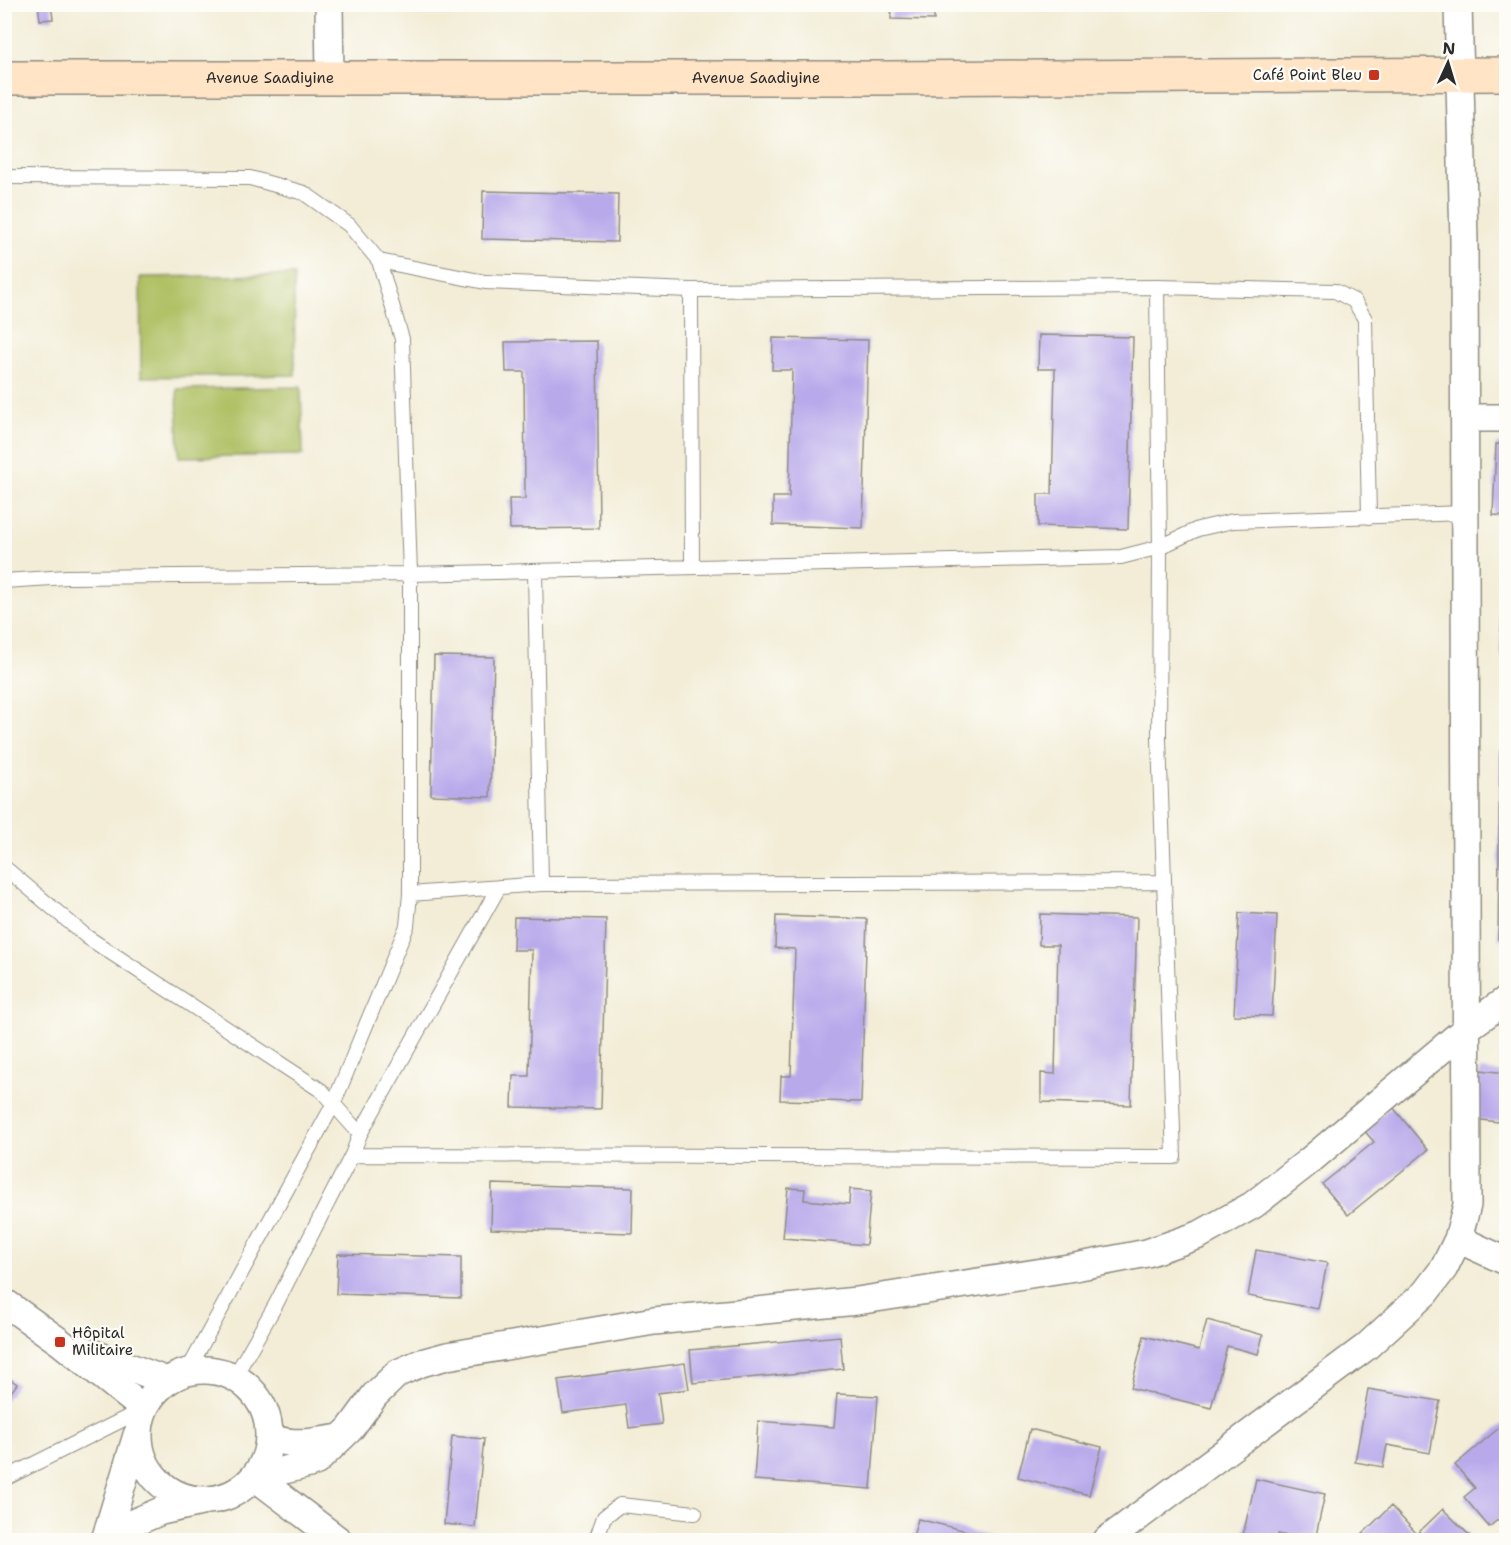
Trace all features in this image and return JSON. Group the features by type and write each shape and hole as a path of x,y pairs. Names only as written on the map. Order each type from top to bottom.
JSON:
{"main road":[{"name":"Avenue Saadiyine","path":"4,78 875,78 1506,74"}],"street":[{"path":"329,4 330,79"},
{"path":"1107,1540 1366,1347 1425,1293 1444,1268 1458,1239 1467,1205 1466,417 1458,4"},
{"path":"1466,417 1506,418"},
{"path":"255,1477 317,1461 350,1429 375,1395 398,1373 421,1363 447,1356 654,1321 857,1301 1075,1267 1147,1253 1199,1235 1253,1205 1325,1148 1467,1028 1506,1000"},
{"path":"1458,1239 1506,1261"},
{"path":"4,1302 60,1342 141,1419 140,1445 144,1461 153,1476 180,1496 196,1500 213,1500"},
{"path":"60,1342 177,1376"},
{"path":"203,1369 235,1376 249,1387 260,1400 268,1417 270,1434 269,1449 264,1464 255,1477 243,1488 229,1496 161,1511 133,1523 105,1540 141,1419 157,1389 177,1376 203,1369"},
{"path":"270,1434 274,1440 286,1443 304,1444 339,1438"},
{"path":"255,1477 338,1540"}],"lane":[{"path":"4,177 250,178 303,193 350,225 379,261 402,339 410,574 410,894 407,926 333,1105 177,1376"},
{"path":"379,261 484,282 691,290 1157,287 1335,291 1354,301 1365,319 1369,517"},
{"path":"352,1155 1174,1157 1159,740 1160,547 1157,287"},
{"path":"691,290 692,567"},
{"path":"4,581 67,577 410,574 1121,557 1160,547 1198,529 1233,521 1466,513"},
{"path":"535,571 541,884"},
{"path":"4,867 87,937 322,1091 360,1134"},
{"path":"410,894 541,884 1164,882"},
{"path":"235,1376 276,1304 352,1155 360,1134 499,887"},
{"path":"4,1479 141,1419"},
{"path":"596,1540 603,1517 620,1505 695,1513"}],"green space":[{"path":"294,275 295,375 141,377 140,277"},
{"path":"301,387 303,455 179,457 177,389"}],"building":[{"path":"38,4 51,4 53,19 40,20"},
{"path":"892,4 934,4 934,20 891,19"},
{"path":"483,191 618,194 617,242 482,239"},
{"path":"1039,335 1133,337 1128,529 1038,526 1038,494 1052,494 1055,369 1038,369"},
{"path":"773,338 868,340 863,528 773,525 773,497 789,497 792,370 772,370"},
{"path":"597,341 599,528 510,529 509,499 525,499 524,372 506,372 505,342"},
{"path":"1496,444 1506,444 1506,516 1493,515"},
{"path":"1505,542 1506,654 1500,654"},
{"path":"434,656 494,657 490,797 431,795"},
{"path":"1500,751 1506,751 1506,939 1498,939"},
{"path":"1239,913 1277,915 1272,1016 1234,1015"},
{"path":"1040,914 1137,917 1131,1105 1041,1102 1041,1073 1055,1074 1058,945 1039,945"},
{"path":"776,916 867,919 861,1102 780,1100 781,1076 791,1076 795,949 775,948"},
{"path":"514,917 606,919 601,1109 512,1107 513,1076 529,1076 532,950 513,950"},
{"path":"1480,1070 1506,1073 1506,1123 1474,1119"},
{"path":"1392,1106 1428,1150 1348,1215 1322,1184 1374,1142 1363,1129"},
{"path":"492,1184 633,1188 632,1233 491,1229"},
{"path":"788,1188 805,1189 804,1200 849,1204 850,1189 871,1191 866,1245 783,1238"},
{"path":"1256,1250 1327,1263 1318,1309 1248,1296"},
{"path":"338,1254 461,1257 461,1298 336,1294"},
{"path":"1207,1320 1263,1335 1258,1354 1227,1346 1211,1408 1131,1388 1144,1336 1199,1350"},
{"path":"840,1336 843,1369 693,1383 690,1350"},
{"path":"685,1363 689,1389 658,1393 662,1424 629,1428 626,1405 563,1413 558,1380"},
{"path":"4,1375 17,1384 4,1402"},
{"path":"1368,1389 1440,1401 1430,1453 1387,1445 1383,1467 1355,1462"},
{"path":"837,1394 878,1396 871,1489 754,1480 758,1421 834,1427"},
{"path":"1506,1422 1506,1513 1489,1527 1464,1497 1475,1488 1455,1465"},
{"path":"1030,1429 1102,1447 1089,1495 1018,1477"},
{"path":"452,1436 484,1439 475,1527 444,1524"},
{"path":"1256,1479 1325,1494 1315,1540 1278,1534 1277,1540 1262,1540 1243,1535"},
{"path":"1391,1506 1417,1534 1443,1509 1470,1536 1465,1540 1356,1540"},
{"path":"918,1519 991,1537 990,1540 912,1540"}],"place":[{"name":"Café Point Bleu","path":"1374,75"},
{"name":"Hôpital Militaire","path":"60,1342"}]}
